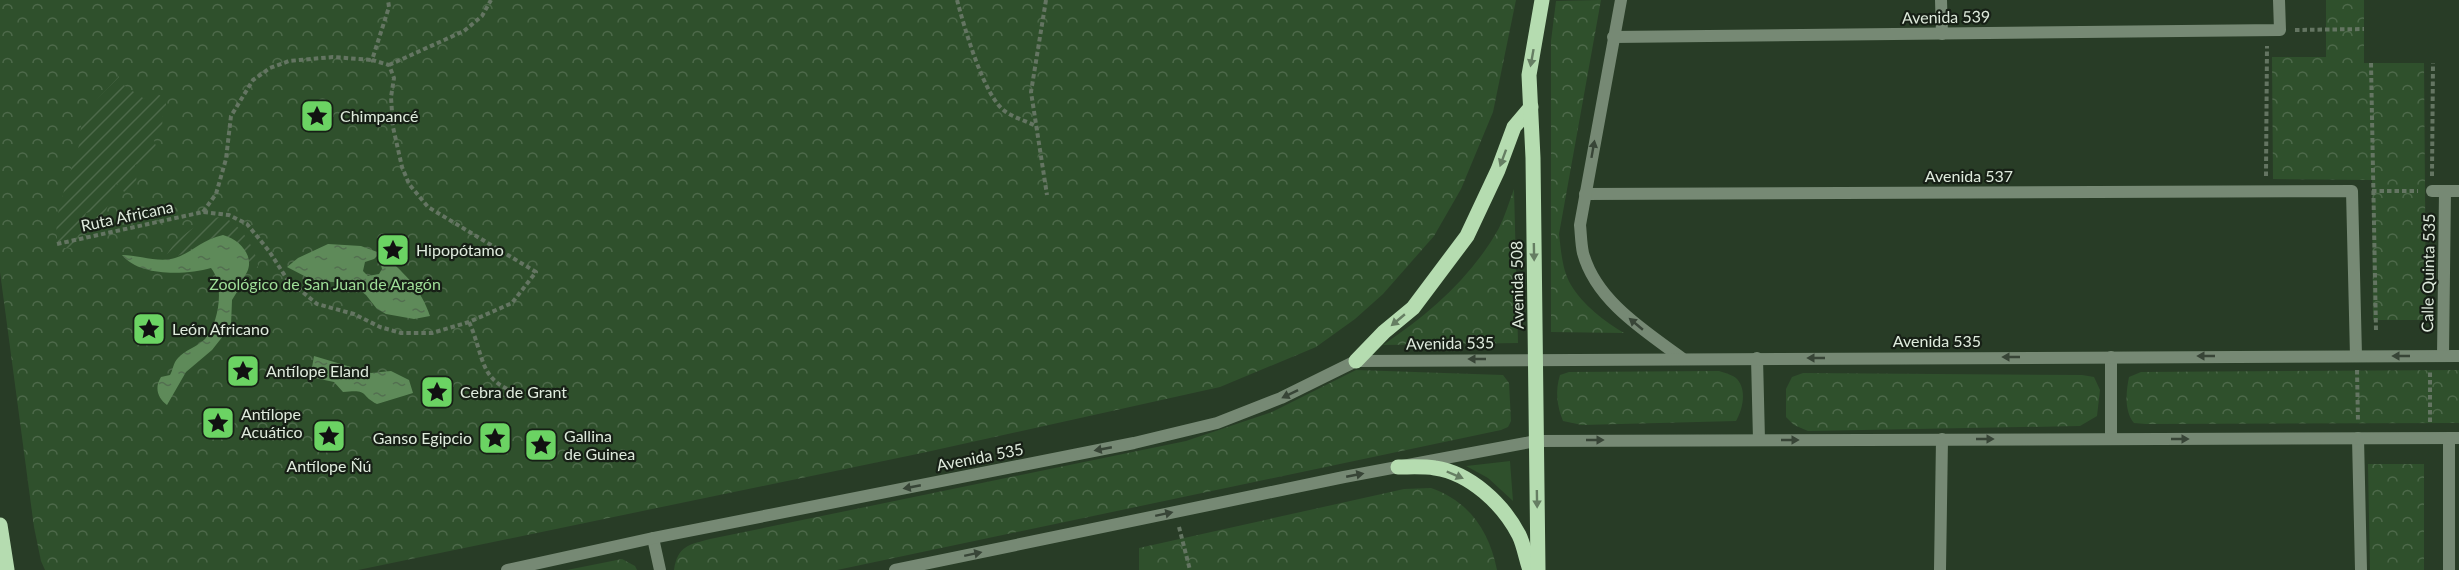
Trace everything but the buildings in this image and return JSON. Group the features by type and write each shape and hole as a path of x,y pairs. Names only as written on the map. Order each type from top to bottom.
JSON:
{"main road":[{"name":"Avenida 508","path":"1538,570 1536,359 1529,75 1542,0"},
{"path":"1356,361 1413,308 1467,236 1498,170 1514,127 1531,107"},
{"path":"1398,467 1436,468 1460,476 1486,493 1506,515 1520,536 1530,570"},
{"path":"0,525 7,570"}],"street":[{"path":"1621,0 1580,225 1583,253 1594,276 1616,308 1683,359"},
{"path":"1941,0 1942,34"},
{"path":"2274,30 2279,0"},
{"name":"Avenida 539","path":"1613,38 2274,30"},
{"path":"2352,191 2356,356"},
{"name":"Avenida 537","path":"1585,194 2352,191"},
{"path":"2432,191 2459,191"},
{"name":"Calle Quinta 535","path":"2437,356 2445,191"},
{"name":"Avenida 535","path":"507,570 653,538 1134,443 1217,423 1281,398 1356,361 2459,356"},
{"path":"2111,357 2111,439"},
{"path":"1757,358 1759,440"},
{"path":"2358,438 2361,570"},
{"path":"895,570 1536,441 2454,438 2449,570"},
{"path":"1940,570 1942,439"},
{"path":"653,538 660,570"}],"path":[{"path":"372,60 389,7 387,0"},
{"path":"203,213 216,194 226,159 231,116 254,80 270,68 289,62 333,57 372,60 389,64 464,31 482,16 491,0"},
{"path":"957,0 966,35 993,98 1004,111 1036,126"},
{"path":"1046,0 1031,92 1047,195"},
{"path":"2266,192 2274,30 2364,29"},
{"path":"2371,63 2376,331"},
{"path":"2352,191 2432,191 2433,63"},
{"name":"Ruta Africana","path":"57,244 203,213 229,215 247,224 269,250 287,279 317,304 354,314 380,327 401,333 432,333 512,303 536,272 428,207 409,183 402,167 393,127 394,78 389,64"},
{"path":"469,321 486,373 504,390 522,394"},
{"path":"2356,356 2358,438"},
{"path":"2430,438 2437,356"},
{"path":"1176,512 1190,570"}],"green space":[{"name":"Zoológico de San Juan de Aragón","path":"0,0 1516,0 1493,112 1461,189 1434,236 1383,294 1355,319 1316,347 1220,387 922,453 358,570 45,570 34,527 0,272"},
{"path":"1601,0 1559,234 1564,266 1571,285 1594,312 1624,333 1551,332 1551,41 1556,1"},
{"path":"2326,0 2364,0 2364,63 2424,63 2426,320 2373,320 2372,180 2273,179 2272,57 2326,57"},
{"path":"119,76 119,82 143,98 148,99 158,94 165,99 167,110 162,118 163,132 158,133 154,140 158,153 153,159 135,165 137,186 134,190 124,192 119,184 116,184 106,210 98,222 93,221 90,212 86,213 77,238 77,248 61,248 57,238 59,211 80,141 82,121 89,108"},
{"path":"1514,189 1518,343 1383,345 1433,307 1476,263 1499,228"},
{"path":"220,217 234,224 246,237 255,254 258,268 250,264 248,258 223,235 165,260 173,246 188,232 213,218"},
{"path":"1356,370 1503,375 1509,383 1511,421 1508,427 1501,430 837,570 674,570 678,555 686,547 710,539 1186,441 1272,412"},
{"path":"2459,370 2459,423 2146,424 2134,423 2127,407 2129,377 2141,372"},
{"path":"1719,371 1729,374 1740,383 1743,394 1742,405 1736,421 1582,425 1563,421 1559,410 1558,381 1560,375 1569,372"},
{"path":"1803,373 2082,375 2094,377 2100,390 2097,416 2080,426 1808,431 1794,425 1786,417 1786,389 1792,377"},
{"path":"1510,461 1513,501 1488,478 1466,466"},
{"path":"2368,464 2424,464 2424,570 2370,570"},
{"path":"1431,488 1457,501 1476,520 1489,543 1497,570 1139,570 1139,548 1404,489"},
{"path":"622,559 635,566 637,570 567,570"}],"water":[{"path":"223,235 238,242 249,261 245,275 239,282 240,287 232,300 231,326 212,350 186,372 167,405 158,392 159,381 161,377 170,375 175,362 181,355 202,342 210,332 217,314 218,284 211,268 177,273 151,271 130,262 122,255 155,259 175,258"},
{"path":"328,244 361,246 380,253 374,259 365,262 363,271 368,276 379,274 382,269 380,262 385,256 412,283 430,316 414,319 386,314 377,309 366,295 351,283 314,281 287,267 298,258"},
{"path":"314,356 371,373 391,371 409,380 413,393 377,404 361,392 343,392 334,382 315,378 311,373"}],"place":[{"name":"Chimpancé","path":"317,116"},
{"name":"Hipopótamo","path":"393,250"},
{"name":"León Africano","path":"149,329"},
{"name":"Antílope Eland","path":"243,371"},
{"name":"Cebra de Grant","path":"437,392"},
{"name":"Antílope Acuático","path":"218,423"},
{"name":"Antílope Ñú","path":"329,436"},
{"name":"Ganso Egipcio","path":"495,438"},
{"name":"Gallina de Guinea","path":"541,445"}]}
